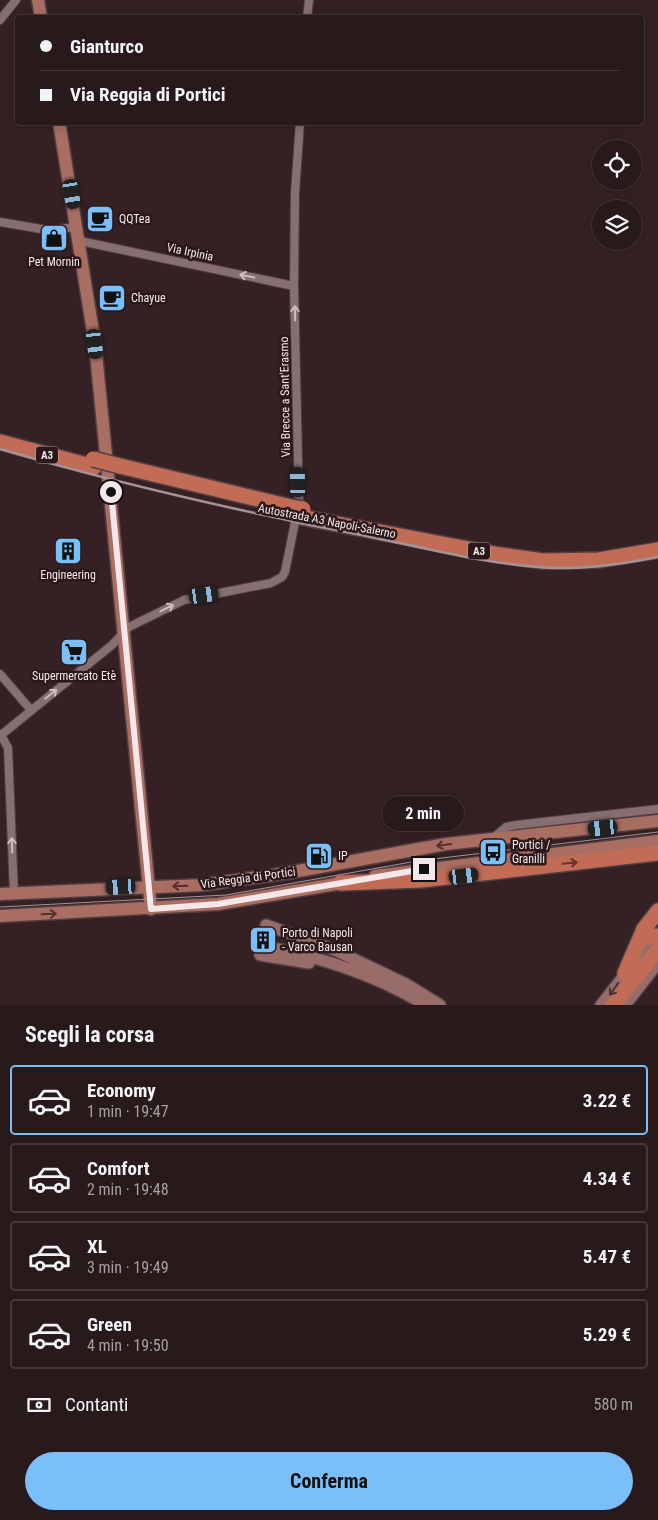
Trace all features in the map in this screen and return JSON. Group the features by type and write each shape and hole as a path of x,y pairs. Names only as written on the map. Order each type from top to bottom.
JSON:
{"highway":[{"name":"Autostrada A3 Napoli-Salerno","path":"0,434 120,470 296,512 500,555 543,561 599,560 658,550"},
{"name":"Autostrada A3 Napoli-Salerno","path":"0,442 94,463"},
{"name":"Autostrada A3 Napoli-Salerno","path":"296,512 543,554 598,553 658,543"},
{"path":"340,883 435,879 658,853"},
{"path":"613,1005 654,937 658,911"},
{"path":"625,973 654,937"}],"main road":[{"path":"38,0 41,15"},
{"path":"60,125 80,241 100,387 151,909"},
{"name":"Via Reggia di Portici","path":"0,894 224,883 413,849 658,821"},
{"name":"Via Reggia di Portici","path":"0,916 218,904 398,872 658,841"},
{"path":"347,963 318,943 266,929 299,941 347,963 425,1005"},
{"path":"293,952 292,944 299,941"},
{"path":"347,963 262,951 293,952 347,963 406,984 440,1005"},
{"path":"625,1005 658,963"},
{"path":"601,1005 625,973"}],"street":[{"path":"0,20 16,0"},
{"path":"307,15 309,0"},
{"name":"Via Brecce a Sant'Erasmo","path":"0,736 129,627 184,600 272,583 282,577 285,572 299,502 294,286 295,193 300,125"},
{"path":"0,222 47,230 77,227"},
{"name":"Via Irpinia","path":"80,241 294,286"},
{"path":"0,674 31,710"},
{"path":"0,736 8,748 14,894"},
{"path":"493,839 506,827 516,825 658,809"}],"tram line":[{"path":"0,907 226,895 417,861 658,832"}],"railway":[{"path":"0,449 175,495 477,559 528,566 580,568 606,566 658,557"}],"place":[{"name":"QQTea","path":"100,219"},
{"name":"Pet Mornin","path":"54,238"},
{"name":"Chayue","path":"112,298"},
{"name":"Engineering","path":"68,551"},
{"name":"Supermercato Etè","path":"74,652"},
{"name":"Portici / Granilli","path":"493,852"},
{"name":"IP","path":"319,856"},
{"name":"Porto di Napoli - Varco Bausan","path":"263,940"}],"route":[{"path":"111,492 151,909 218,904 424,869"}]}
